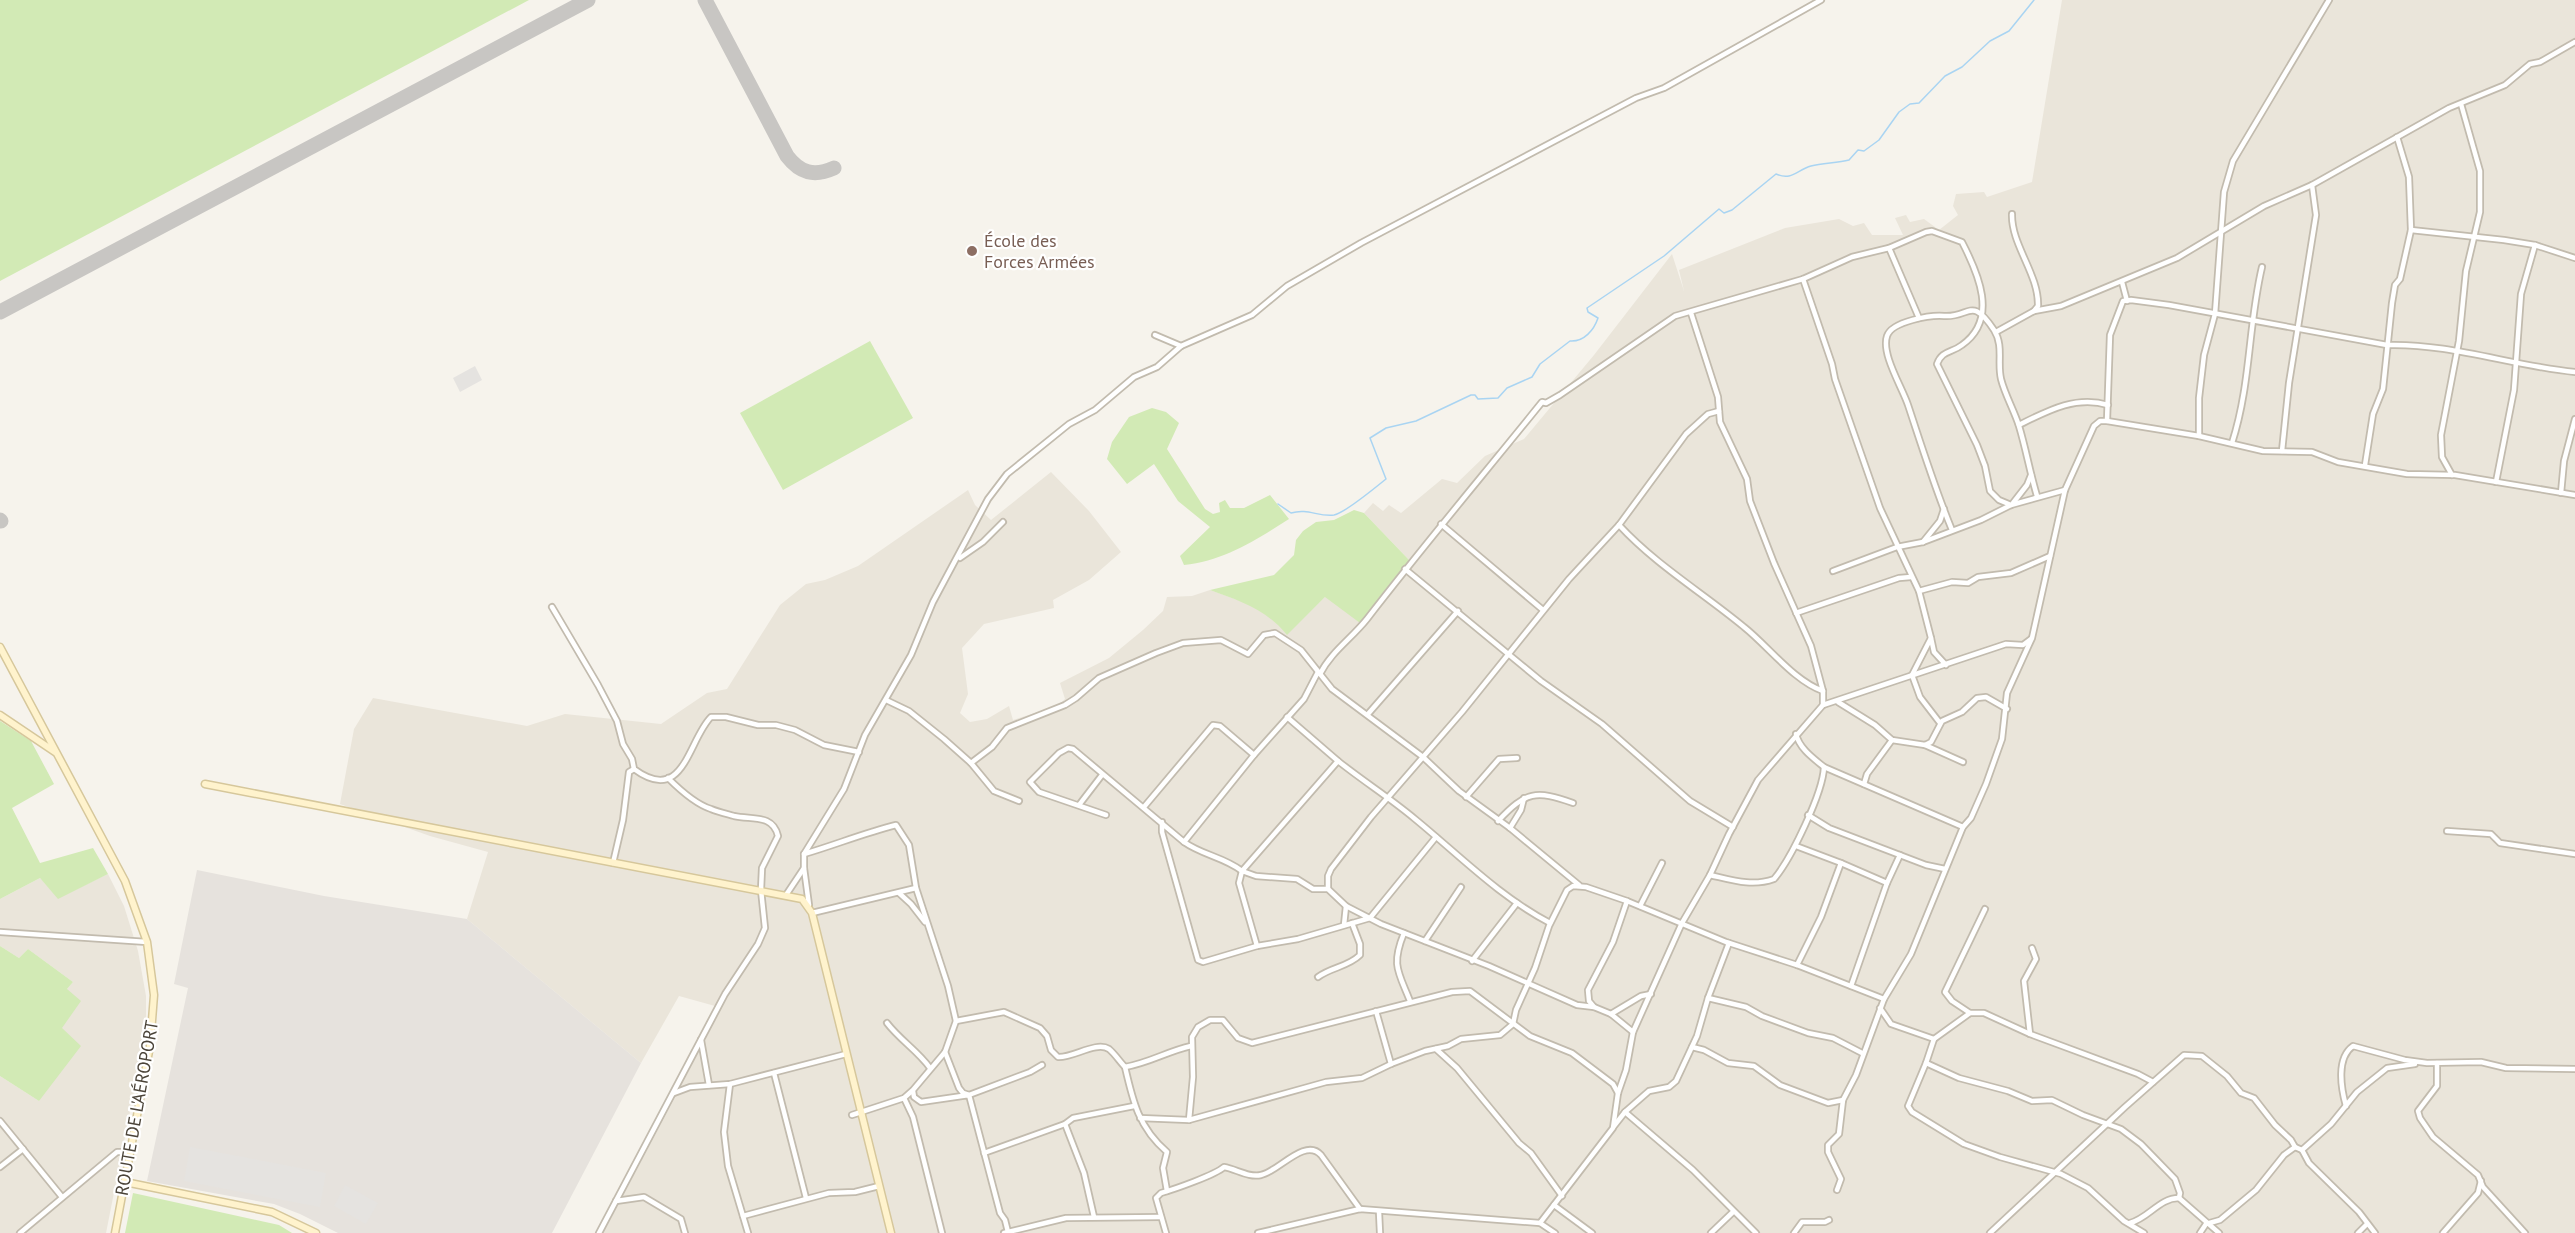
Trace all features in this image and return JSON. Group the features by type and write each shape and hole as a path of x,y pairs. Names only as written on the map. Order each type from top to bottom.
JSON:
{"street":[{"path":"891,1233 809,905 804,854 844,789 865,735 911,655 933,602 988,500 1007,474 1069,424 1095,410 1134,377 1157,367 1180,346 1252,315 1287,286 1361,243 1636,98 1664,88 1821,0"},
{"path":"2199,436 2199,398 2204,355 2215,314 2224,192 2233,161 2329,0"},
{"path":"1996,332 2034,311 2050,310 2177,258 2264,207 2312,185 2461,104 2505,85 2530,64 2540,62 2575,42"},
{"path":"2452,475 2442,457 2441,435 2457,352 2461,303 2472,237 2480,212 2480,171 2461,104"},
{"path":"2365,465 2373,414 2384,389 2395,285 2400,279 2411,230 2409,177 2397,137"},
{"path":"2282,452 2316,215 2312,185"},
{"path":"2012,214 2012,225 2026,259 2038,301 2034,311"},
{"path":"2411,230 2535,245 2575,258"},
{"path":"1184,842 1254,755 1304,699 1325,664 1364,623 1441,524 1542,402 1546,403 1560,395 1664,322 1803,279 1852,257 1889,248 1932,231 1962,242 1981,283 1983,315 1980,324 1962,346 1946,351 1937,364 1977,445 1990,491 1999,500 2012,505"},
{"path":"2496,482 2514,390 2514,361 2521,294 2535,245"},
{"path":"1889,248 1919,318"},
{"path":"2232,443 2241,415 2247,384 2249,349 2262,267"},
{"path":"1803,279 1880,508 1919,591 1934,652 1946,665"},
{"path":"2122,282 2127,301"},
{"path":"2107,421 2110,335 2122,301 2169,305 2387,345 2457,352 2575,372"},
{"path":"1952,530 1905,397 1893,371 1886,340 1889,332 1919,318 1934,315 1949,316 1966,310 1983,315 1996,332 2001,348 2000,378 2019,425 2037,496"},
{"path":"1691,313 1718,397 1720,422 1747,479 1750,501 1810,646 1823,691 1823,705"},
{"path":"1155,335 1180,346"},
{"path":"2019,425 2073,402 2097,401 2108,405"},
{"path":"1328,890 1328,876 1340,855 1543,610 1619,525 1686,434 1708,414 1719,411"},
{"path":"2560,493 2575,419"},
{"path":"1837,1190 1841,1179 1828,1152 1828,1145 1839,1134 1842,1127 1843,1100 1856,1075 1862,1053 1884,999 1911,954 1963,827 1971,818 1986,784 2002,739 2007,693 2032,638 2065,490 2094,426 2100,421 2107,421 2199,436 2263,451 2312,452 2338,462 2407,474 2452,475 2575,495"},
{"path":"2012,505 2023,491 2031,475"},
{"path":"1833,571 1897,547 1923,542 2037,496 2065,490"},
{"path":"1923,542 1940,521 1944,509"},
{"path":"958,559 983,542 1003,522"},
{"path":"1441,524 1543,610"},
{"path":"1619,525 1659,562 1746,628 1799,676 1823,691"},
{"path":"1919,591 1952,582 1968,583 1978,577 2011,573 2050,556"},
{"path":"1405,569 1542,681 1602,724 1690,801 1732,827"},
{"path":"1796,613 1890,581 1911,577"},
{"path":"552,607 598,685 616,722 623,744 632,759 634,769 646,778 668,778 690,756 711,717 726,717 758,725 776,725 795,730 824,745 859,752"},
{"path":"1368,714 1458,611"},
{"path":"971,763 992,747 1007,728 1065,705 1099,678 1183,643 1225,641 1248,654 1264,635 1275,633 1301,651 1332,689 1423,757 1466,797 1510,828 1580,885"},
{"path":"1931,638 1912,675 1920,697 1940,723"},
{"path":"1613,1128 1618,1093 1626,1070 1632,1032 1682,923 1710,875 1732,827 1758,780 1796,734 1823,705 1838,702 2006,644 2023,645 2032,638"},
{"name":"ROUTE DE L'AÉROPORT","path":"0,647 125,881 147,942 154,995 150,1046 115,1233"},
{"path":"1924,745 1931,742 1940,723 1962,712 1968,704 1981,696 2007,709"},
{"path":"886,700 909,711 971,763 994,791 1019,801"},
{"path":"1838,702 1875,725 1892,740 1924,745 1963,762"},
{"name":"ROUTE DE L'AÉROPORT","path":"0,715 55,752"},
{"path":"1287,717 1338,761 1389,798 1480,875 1517,903 1551,923"},
{"path":"1144,807 1213,725 1220,726 1254,755"},
{"path":"1796,734 1798,740 1824,767 1963,827"},
{"path":"1864,783 1867,774 1892,740"},
{"path":"1106,815 1039,792 1030,782 1059,753 1068,748 1196,850 1228,861 1242,871 1256,876 1297,879 1313,889 1328,890 1346,906 1370,918 1577,1005 1594,1007 1611,1014 1632,1032"},
{"path":"1466,797 1499,759 1517,758"},
{"path":"1257,946 1239,883 1242,871 1338,761"},
{"path":"1710,875 1748,883 1774,879 1796,846 1823,776 1824,767"},
{"path":"613,863 623,820 629,772 634,769"},
{"path":"1079,805 1102,775"},
{"path":"599,1233 701,1040 765,928 761,890 764,861 778,836 774,826 761,819 735,816 709,809 680,790 668,778"},
{"path":"205,784 786,895 802,899 809,905"},
{"path":"1498,820 1510,807 1524,798 1537,794 1573,803"},
{"path":"1510,828 1521,810 1524,798"},
{"path":"1808,815 1829,828 1946,870"},
{"path":"1162,822 1162,832 1198,960 1203,962 1257,946 1298,939 1370,918 1436,837"},
{"path":"804,854 847,841 863,833 896,825 909,845 916,888 948,986 956,1021 945,1052 913,1090 904,1098 852,1115"},
{"path":"2447,831 2491,834 2500,843 2575,854"},
{"path":"1796,846 1887,883"},
{"path":"1851,986 1887,883 1900,855"},
{"path":"1640,906 1662,863"},
{"path":"1797,965 1821,917 1841,863"},
{"path":"786,895 804,868"},
{"path":"1140,1118 1189,1120 1326,1082 1362,1078 1391,1064 1461,1039 1500,1035 1513,1024 1516,1010 1529,984 1551,923 1567,890 1573,885 1580,885 1627,901 1729,944 1797,965 1884,999"},
{"path":"1425,941 1461,887"},
{"path":"812,913 916,888"},
{"path":"899,893 927,924"},
{"path":"1594,1007 1589,1001 1588,990 1613,942 1627,901"},
{"path":"1472,961 1517,903"},
{"path":"1344,925 1346,906"},
{"path":"1984,909 1945,992 1952,1001 1970,1013 1984,1013 2030,1034 2138,1074 2153,1082"},
{"path":"1317,977 1352,963 1360,955 1360,944 1352,923"},
{"path":"0,932 147,942"},
{"path":"1404,933 1397,952 1396,966 1410,1001"},
{"path":"1540,1223 1625,1112 1650,1091 1669,1087 1676,1081 1692,1047 1729,944"},
{"path":"2030,1034 2024,981 2036,959 2032,948"},
{"path":"1189,1120 1193,1077 1192,1037 1198,1027 1210,1020 1223,1020 1238,1038 1252,1043 1452,992 1470,992 1530,1036 1572,1053 1613,1084 1618,1093"},
{"path":"1611,1014 1641,996 1651,994"},
{"path":"1708,998 1746,1007 1762,1016 1808,1033 1833,1038 1862,1053"},
{"path":"1880,1008 1891,1024 1934,1039"},
{"path":"1376,1011 1391,1064"},
{"path":"956,1021 1004,1012 1040,1028 1047,1036 1051,1050 1058,1057 1067,1058 1098,1046 1108,1048 1125,1067 1134,1106 1153,1141 1167,1152 1163,1168 1167,1191"},
{"path":"1970,1013 1934,1039 1908,1106 1912,1112 1964,1144 2000,1157 2056,1172 2088,1188 2124,1221 2144,1233"},
{"path":"887,1023 896,1035 922,1056 930,1068"},
{"path":"701,1040 709,1085"},
{"path":"1125,1067 1155,1060 1171,1050 1191,1046"},
{"path":"2346,1106 2342,1090 2343,1059 2347,1050 2353,1046 2405,1060 2427,1063"},
{"path":"1692,1047 1704,1050 1728,1063 1754,1066 1780,1085 1833,1104 1841,1113"},
{"path":"1436,1049 1457,1068 1519,1143 1531,1153 1562,1196"},
{"path":"945,1052 959,1088 963,1093 969,1095"},
{"path":"674,1093 690,1087 730,1084 846,1054"},
{"path":"1990,1233 2180,1056 2202,1056 2227,1076 2241,1093 2254,1098 2295,1147 2302,1150 2309,1163 2359,1212 2375,1233"},
{"path":"2302,1150 2331,1124 2357,1092 2387,1068 2427,1063 2481,1062 2506,1068 2575,1069"},
{"path":"1926,1063 1959,1078 2008,1091 2031,1101 2052,1100 2083,1115 2110,1123 2133,1137 2168,1170 2179,1186 2179,1198"},
{"path":"2437,1063 2437,1086 2418,1111 2420,1118 2433,1137 2456,1158 2472,1168 2483,1187 2525,1233"},
{"path":"913,1090 914,1097 921,1102 969,1095 1030,1072 1042,1065"},
{"path":"774,1073 806,1198"},
{"path":"730,1084 724,1132 728,1166 748,1233"},
{"path":"969,1095 1000,1213 1005,1220 1006,1233 1066,1218 1161,1217"},
{"path":"904,1098 913,1117 942,1233"},
{"path":"1833,1104 1843,1100"},
{"path":"984,1153 1065,1124 1073,1118 1134,1106"},
{"path":"1625,1112 1693,1170 1756,1233"},
{"path":"1065,1124 1084,1173 1094,1217"},
{"path":"1,1125 62,1197"},
{"path":"2200,1233 2206,1224 2220,1220 2256,1190 2284,1155 2295,1147"},
{"path":"0,1167 23,1149"},
{"path":"1166,1233 1156,1198 1161,1193 1218,1172 1224,1167 1243,1174 1260,1176 1310,1150 1316,1150 1321,1155 1360,1209"},
{"path":"20,1233 117,1152 130,1152"},
{"path":"2443,1233 2478,1193 2481,1181"},
{"path":"125,1182 272,1212 316,1233"},
{"path":"744,1216 806,1198 879,1186"},
{"path":"616,1201 644,1197 681,1219 685,1233"},
{"path":"2130,1223 2137,1221 2165,1200 2179,1198 2219,1233"},
{"path":"1554,1205 1592,1233"},
{"path":"1258,1233 1360,1209 1540,1223 1555,1233"},
{"path":"1379,1212 1380,1233"},
{"path":"1711,1233 1733,1212"},
{"path":"1794,1233 1802,1222 1829,1220"},
{"path":"2358,1233 2367,1224"}],"shaded area":[{"path":"2062,0 2575,0 2575,1233 603,1233 678,1092 715,1006 679,996 641,1063 467,919 488,852 430,836 340,804 354,729 373,698 527,726 565,714 661,724 707,693 727,689 780,605 806,584 825,580 858,566 968,490 975,505 991,520 1051,472 1089,511 1121,552 1089,580 1053,600 1054,608 984,624 962,648 968,694 960,713 970,722 987,719 1009,706 1013,720 1057,706 1065,699 1060,683 1109,658 1163,611 1167,597 1192,596 1210,590 1249,604 1275,620 1287,634 1325,597 1410,561 1364,513 1373,503 1383,511 1389,505 1401,513 1442,479 1457,483 1485,456 1524,439 1594,355 1672,254 1684,291 1679,270 1785,228 1839,219 1853,226 1864,223 1872,235 1903,235 1895,218 1906,215 1910,222 1924,219 1939,230 1958,215 1953,206 1956,194 1984,192 1987,197 2032,182"},
{"path":"475,366 482,380 460,392 453,378"},
{"path":"197,870 324,896 467,919 641,1063 552,1233 338,1233 274,1204 147,1181 188,988 174,984"},
{"path":"108,874 124,906 138,951 146,996 146,1017 143,1046 106,1233 0,1233 0,1076 39,1101 62,1028 67,989 73,982 28,949 19,958 0,946 0,899 40,878 58,898"},
{"path":"190,1147 326,1173 320,1207 184,1181"},
{"path":"345,1185 378,1203 366,1224 334,1206"}],"green space":[{"path":"0,0 529,0 0,281"},
{"path":"870,341 913,418 783,490 740,413"},
{"path":"1152,408 1166,412 1179,423 1167,449 1205,509 1213,514 1220,512 1219,503 1225,500 1230,508 1244,508 1270,495 1289,519 1252,542 1226,554 1199,563 1184,565 1180,556 1210,527 1178,501 1154,464 1127,484 1107,459 1112,442 1129,417"},
{"path":"1354,510 1364,513 1410,561 1360,623 1325,597 1287,635 1261,612 1210,590 1274,575 1294,555 1296,540 1303,531 1316,522 1334,520"},
{"path":"0,721 31,741 54,784 12,808 40,863 93,848 108,874 58,899 40,878 0,899"},
{"path":"0,946 19,958 28,949 73,982 67,989 81,1001 62,1028 81,1046 39,1101 0,1076"},
{"path":"133,1193 279,1225 292,1233 125,1233"}],"waterway":[{"path":"1278,504 1291,513 1303,511 1328,515 1334,515 1353,505 1386,479 1370,438 1386,428 1416,421 1471,395 1475,395 1478,399 1498,398 1507,388 1532,377 1540,364 1570,341 1580,340 1591,331 1598,318 1588,312 1587,308 1664,256 1719,209 1724,213 1732,210 1776,174 1790,176 1811,166 1849,160 1858,150 1864,151 1879,140 1899,112 1910,104 1919,103 1945,76 1962,67 1990,41 2009,31 2034,0"}],"taxiway":[{"path":"0,312 588,0"},
{"path":"705,0 787,156 802,170 808,172 814,173 834,168"}],"place":[{"name":"École des Forces Armées","path":"972,251"}]}
